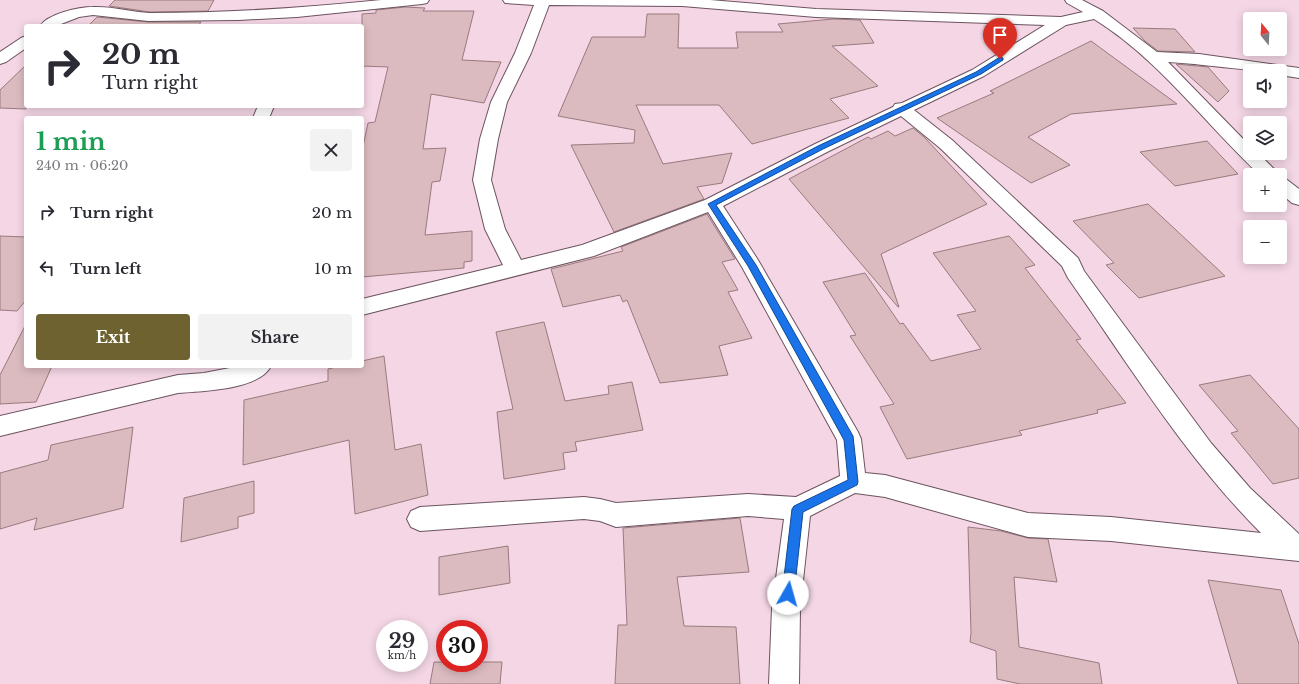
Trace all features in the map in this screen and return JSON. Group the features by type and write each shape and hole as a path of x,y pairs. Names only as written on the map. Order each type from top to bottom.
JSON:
{"street":[{"path":"239,16 247,0"},
{"path":"50,24 77,13 93,11 148,17 239,16 294,19 422,0"},
{"path":"510,0 682,2 816,13 1061,20 1098,14"},
{"path":"1072,0 1098,14 1124,32 1153,56 1268,168"},
{"path":"515,269 495,229 482,180 489,139 499,102 523,53 543,1"},
{"path":"364,307 587,251 712,204 901,108 978,73 1061,20"},
{"path":"0,59 24,42"},
{"path":"1153,56 1199,59 1299,73"},
{"path":"901,108 946,144 1071,263 1075,273 1202,450 1241,496 1298,549"},
{"path":"1287,177 1299,179"},
{"path":"1287,187 1299,199"},
{"path":"712,204 751,265 849,439 853,482"},
{"path":"0,426 177,375 204,382 241,376 256,368"},
{"path":"420,519 584,508 600,510 616,515 748,505 798,509 853,482 885,486 1028,525 1111,529 1298,549"},
{"path":"784,684 786,608 798,509"}],"building":[{"path":"115,0 214,0 208,11 150,12 109,6"},
{"path":"405,7 425,8 423,11 474,11 462,60 501,62 484,103 431,94 423,149 446,148 440,181 432,182 425,235 472,231 472,261 464,262 464,268 364,277 364,142 368,123 375,122 388,67 364,66 364,24 362,24 362,14 376,13 376,10"},
{"path":"647,14 679,14 678,48 738,48 736,32 783,32 778,24 833,19 860,20 874,43 832,46 878,86 830,99 849,118 752,144 719,105 636,105 663,164 732,153 722,183 697,187 704,199 614,232 571,145 634,143 635,130 558,116 592,37 645,37"},
{"path":"97,17 148,22 201,22 200,24 90,24"},
{"path":"1133,28 1175,29 1195,52 1158,51 1145,41"},
{"path":"1091,41 1177,104 1071,114 1028,137 1070,165 1031,183 937,118 994,93 990,91"},
{"path":"1176,64 1208,67 1229,91 1218,102"},
{"path":"24,67 24,108 26,109 0,108 0,90"},
{"path":"913,128 924,137 987,204 881,254 898,307 789,179 868,137 871,139 888,131 895,136"},
{"path":"1207,141 1238,174 1175,186 1140,152"},
{"path":"1148,204 1225,276 1139,298 1106,265 1114,263 1073,221"},
{"path":"707,214 735,259 722,262 738,290 728,292 752,338 719,346 728,375 660,383 627,300 623,302 620,295 563,307 551,269 623,251 621,247"},
{"path":"0,236 24,237 24,302 17,311 0,310"},
{"path":"1009,236 1035,265 1025,268 1081,339 1076,340 1126,403 1097,410 1098,413 1019,431 1022,435 907,459 880,407 894,404 850,336 856,335 823,282 865,273 900,324 903,323 931,361 981,349 957,315 976,311 933,253"},
{"path":"544,322 565,401 609,394 608,386 632,382 643,430 575,442 577,451 563,453 565,469 504,479 497,412 513,409 496,332"},
{"path":"24,328 24,368 51,368 36,402 0,404 0,375"},
{"path":"384,356 395,450 421,444 428,495 355,514 349,440 243,465 244,400 328,381 328,369 364,368 364,361"},
{"path":"1250,375 1299,429 1299,478 1273,484 1231,433 1238,431 1199,385"},
{"path":"133,427 123,508 34,530 37,518 0,529 0,473 48,460 51,445"},
{"path":"254,481 254,513 238,517 238,528 181,542 184,498"},
{"path":"740,518 749,572 677,577 684,626 736,627 740,684 615,684 618,625 627,625 623,528"},
{"path":"968,527 1001,531 1028,538 1048,539 1057,582 1014,577 1019,647 1099,663 1102,684 1020,684 997,679 996,651 970,642"},
{"path":"508,546 510,583 439,595 439,557"},
{"path":"1208,580 1281,590 1299,644 1299,684 1238,684"},
{"path":"434,662 436,662 436,672 488,672 488,662 502,662 500,684 430,684"}],"route":[{"path":"788,594 798,509 853,482 849,439 751,265 712,204 901,108 978,73 1000,59"}]}
